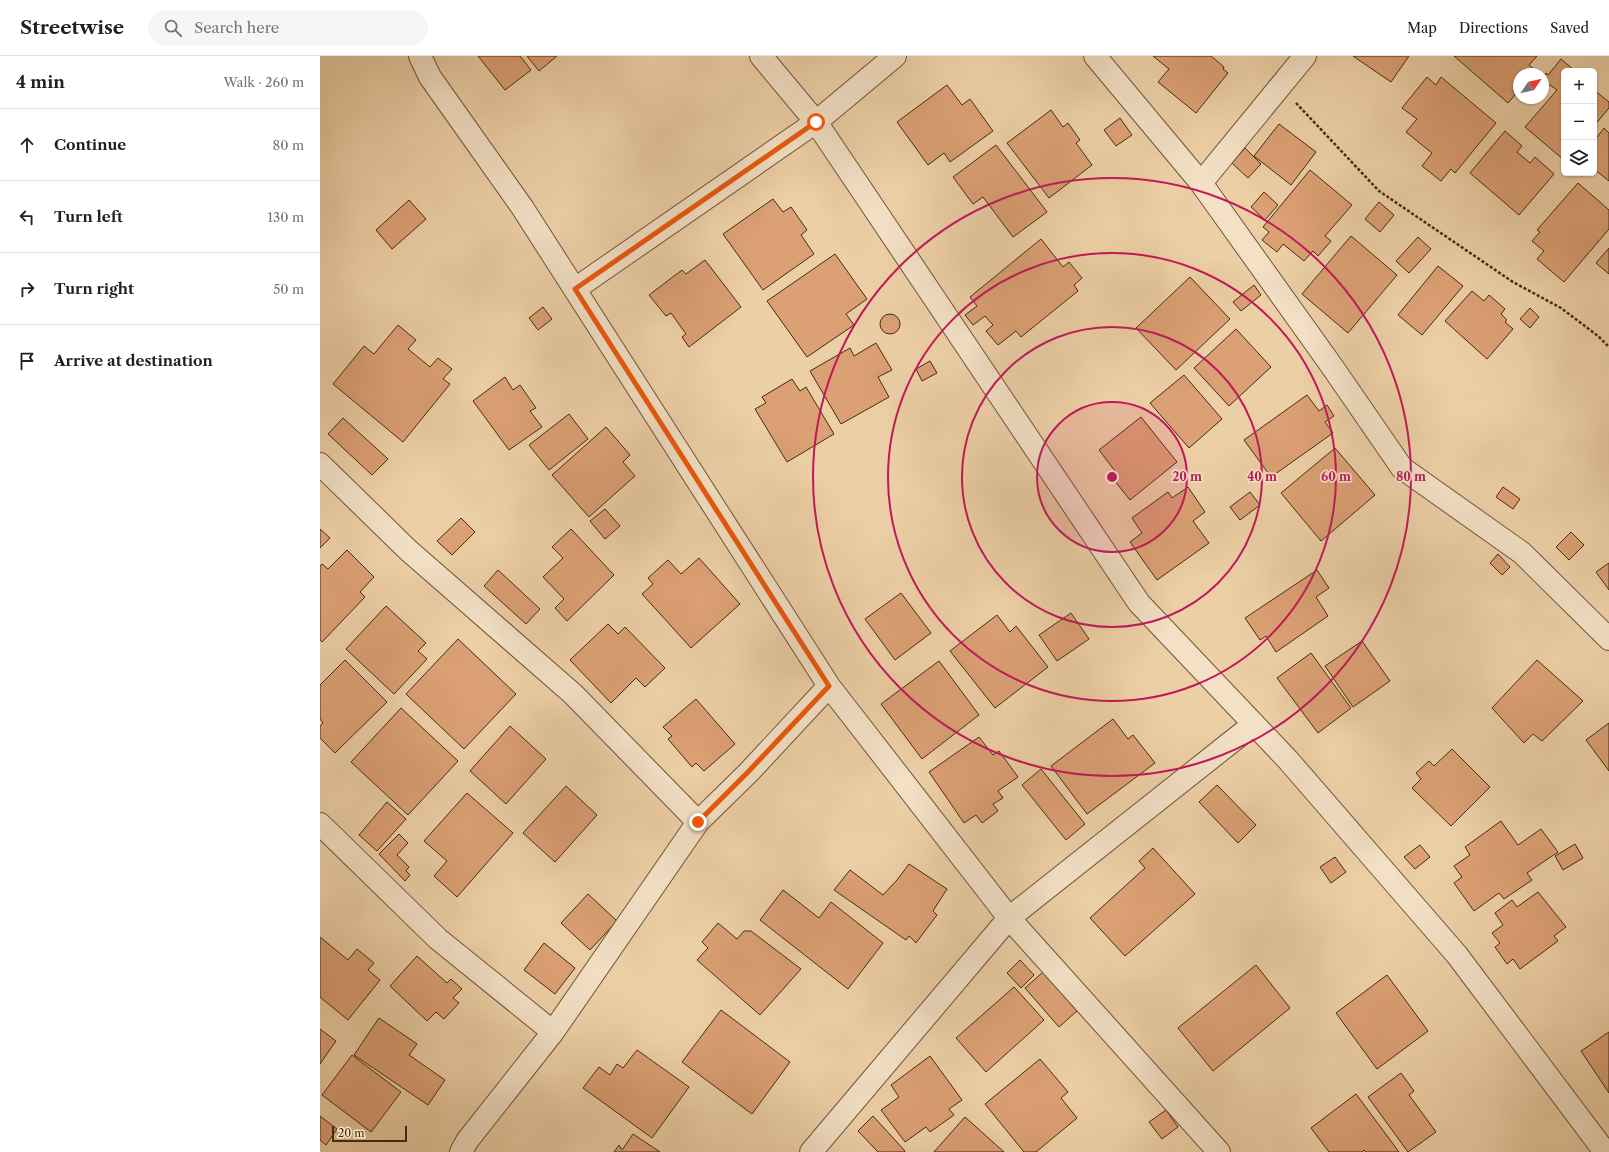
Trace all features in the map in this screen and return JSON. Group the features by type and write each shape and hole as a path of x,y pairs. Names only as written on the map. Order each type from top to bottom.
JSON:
{"street":[{"path":"420,56 430,77 522,207 829,686 1009,918 1219,1152"},
{"path":"761,56 816,122 1139,603 1288,760 1457,955 1606,1152"},
{"path":"575,289 816,122 895,56"},
{"path":"1094,56 1201,183 1402,468 1522,554 1609,639"},
{"path":"1201,183 1305,56"},
{"path":"320,464 408,550 573,694 698,822"},
{"path":"462,1152 467,1141 553,1032 698,822 748,772 829,686"},
{"path":"811,1152 1009,918 1254,724"},
{"path":"320,824 438,939 553,1032"}],"path":[{"path":"1281,87 1379,190 1513,282 1561,308 1598,336 1609,347"}],"building":[{"path":"478,56 520,56 531,70 505,90"},
{"path":"527,56 557,56 539,71"},
{"path":"1153,56 1211,56 1224,67 1223,69 1228,73 1196,113 1158,82 1169,69"},
{"path":"1353,56 1409,56 1391,82"},
{"path":"1454,56 1537,56 1529,65 1532,68 1513,68 1513,97 1508,103"},
{"path":"1561,59 1572,68 1561,68 1561,157 1525,127 1545,104 1549,104 1549,99 1557,90 1550,85 1549,86 1549,74"},
{"path":"1427,77 1436,85 1441,77 1496,123 1455,173 1451,169 1441,181 1422,166 1432,153 1406,132 1417,119 1402,108"},
{"path":"947,85 962,105 970,99 993,131 950,162 944,153 928,165 897,122"},
{"path":"1597,92 1609,102 1609,108 1597,122"},
{"path":"1051,110 1063,127 1068,123 1080,140 1076,143 1092,165 1049,198 1007,143"},
{"path":"1120,118 1132,135 1116,146 1104,130"},
{"path":"1279,124 1316,152 1291,185 1254,156"},
{"path":"1604,128 1609,133 1609,181 1597,171 1597,137"},
{"path":"1505,131 1522,146 1517,152 1530,163 1535,157 1554,174 1519,215 1470,173"},
{"path":"996,145 1047,212 1013,237 983,197 973,204 953,177"},
{"path":"1245,148 1261,164 1248,178 1232,163"},
{"path":"1310,170 1352,205 1325,236 1331,241 1318,256 1313,251 1304,261 1283,244 1277,252 1262,240 1269,232 1263,227"},
{"path":"1578,183 1609,210 1609,229 1564,282 1537,259 1544,251 1532,241 1540,232 1537,230"},
{"path":"1264,192 1278,205 1265,220 1251,207"},
{"path":"773,199 783,212 791,207 807,230 801,235 814,254 763,290 723,234"},
{"path":"409,200 426,219 392,249 376,230"},
{"path":"1379,202 1394,215 1380,232 1365,219"},
{"path":"1351,236 1397,275 1348,333 1302,294"},
{"path":"1418,237 1431,249 1409,273 1396,261"},
{"path":"1041,239 1063,267 1069,262 1082,278 1074,285 1078,291 1021,337 1016,331 998,345 986,331 993,325 985,316 973,325 965,315 977,306 970,297"},
{"path":"1609,248 1609,274 1596,263"},
{"path":"835,254 867,299 846,314 854,325 807,357 767,301"},
{"path":"705,260 741,307 689,347 682,337 686,334 671,313 666,316 649,295 682,270 686,274"},
{"path":"1438,266 1463,286 1422,335 1398,315"},
{"path":"1190,277 1230,319 1176,370 1136,328"},
{"path":"1254,285 1261,295 1241,311 1233,302"},
{"path":"1472,291 1484,301 1489,295 1505,309 1501,314 1507,320 1505,322 1513,329 1487,359 1445,321"},
{"path":"543,307 552,319 538,330 529,318"},
{"path":"1530,308 1539,317 1530,328 1520,319"},
{"path":"886,314 894,314 900,320 900,328 894,334 886,334 880,328 880,320"},
{"path":"398,325 416,340 408,349 430,367 438,358 452,369 443,379 450,384 403,442 333,384 364,346 374,354"},
{"path":"1236,329 1271,367 1229,406 1194,368"},
{"path":"876,343 892,370 878,377 889,397 841,424 810,371 850,348 854,356"},
{"path":"930,361 937,373 922,381 916,369"},
{"path":"1184,375 1222,419 1189,448 1150,403"},
{"path":"505,377 513,390 520,385 536,408 530,411 542,427 509,450 473,401"},
{"path":"792,379 800,391 806,387 834,434 787,462 755,409 766,403 762,397"},
{"path":"1307,395 1319,411 1327,405 1334,416 1325,422 1333,433 1271,477 1244,440"},
{"path":"569,414 588,439 549,470 529,445"},
{"path":"1141,417 1177,462 1130,500 1110,475 1115,471 1099,450"},
{"path":"343,418 388,459 372,475 328,434"},
{"path":"606,427 630,455 623,462 635,476 589,517 552,475"},
{"path":"1335,448 1375,495 1321,541 1281,493"},
{"path":"1188,487 1205,512 1193,521 1209,543 1157,580 1130,542 1142,533 1132,518 1168,492 1172,498"},
{"path":"1503,487 1520,499 1513,509 1496,497"},
{"path":"1250,492 1260,505 1240,520 1230,507"},
{"path":"605,509 620,526 605,539 590,521"},
{"path":"461,518 475,532 452,555 437,541"},
{"path":"320,529 330,538 320,548"},
{"path":"571,529 614,575 567,621 555,608 564,599 543,577 563,558 552,547"},
{"path":"1571,532 1584,545 1569,560 1556,547"},
{"path":"347,550 374,577 360,592 365,597 322,642 320,640 320,566 322,564 328,569"},
{"path":"1498,554 1510,567 1502,575 1490,563"},
{"path":"699,558 740,604 691,648 642,594 653,584 648,578 668,560 681,574"},
{"path":"1609,563 1609,590 1596,572"},
{"path":"498,570 540,609 526,624 484,586"},
{"path":"1317,570 1329,588 1316,597 1328,616 1276,652 1266,636 1260,640 1245,618"},
{"path":"901,593 931,633 895,660 865,619"},
{"path":"386,606 426,643 418,651 427,659 394,694 346,649"},
{"path":"1071,613 1089,639 1057,661 1039,635"},
{"path":"997,615 1010,632 1016,626 1048,667 995,708 950,651"},
{"path":"608,624 618,634 625,627 665,668 645,687 636,678 611,703 570,660"},
{"path":"458,639 516,694 464,749 406,694"},
{"path":"1362,641 1390,681 1353,707 1325,666"},
{"path":"1311,653 1351,708 1318,733 1277,678"},
{"path":"345,660 387,702 335,753 320,738 320,726 323,723 320,719 320,685"},
{"path":"1537,660 1583,701 1542,741 1533,734 1524,743 1492,708"},
{"path":"939,661 979,715 922,759 881,704"},
{"path":"696,699 735,744 704,771 696,763 692,767 668,739 672,736 663,727"},
{"path":"401,708 458,761 408,815 351,762"},
{"path":"1113,719 1128,739 1133,735 1155,763 1087,814 1051,766"},
{"path":"1609,723 1609,771 1586,740"},
{"path":"510,726 546,759 506,804 470,771"},
{"path":"979,737 993,755 999,751 1018,777 998,791 1003,798 993,804 998,811 982,823 976,815 964,823 929,772"},
{"path":"1452,749 1490,787 1451,826 1412,788 1421,779 1416,773 1429,761 1434,766"},
{"path":"1041,769 1085,824 1066,840 1022,785"},
{"path":"1217,785 1256,825 1238,843 1199,802"},
{"path":"566,786 597,815 555,862 523,833"},
{"path":"467,793 513,833 457,897 434,876 447,861 424,841"},
{"path":"387,802 406,819 377,851 359,835"},
{"path":"1501,821 1518,845 1541,829 1558,852 1527,873 1532,880 1504,899 1499,893 1474,911 1454,883 1462,877 1454,866 1470,855 1465,847"},
{"path":"399,834 408,843 397,855 409,867 406,871 410,875 405,881 379,854"},
{"path":"1575,844 1583,858 1563,870 1555,856"},
{"path":"1420,845 1430,857 1415,869 1404,857"},
{"path":"1153,848 1195,894 1125,956 1090,918 1145,868 1139,861"},
{"path":"1335,857 1346,872 1331,883 1320,867"},
{"path":"909,864 947,889 933,911 937,915 916,943 909,936 906,940 834,890 850,870 883,895"},
{"path":"783,890 819,918 831,902 883,943 848,989 760,920"},
{"path":"1538,892 1566,927 1554,936 1558,941 1520,969 1513,959 1507,964 1495,947 1500,943 1492,933 1503,925 1495,913 1512,900 1517,907"},
{"path":"588,894 617,921 590,950 561,923"},
{"path":"718,923 737,939 744,931 751,931 801,969 760,1015 697,960 708,948 702,942"},
{"path":"320,937 348,960 357,949 374,963 368,970 380,980 348,1020 320,997"},
{"path":"544,943 575,968 555,994 524,970"},
{"path":"417,956 447,983 451,979 462,989 453,998 459,1003 444,1019 436,1012 427,1021 390,986"},
{"path":"1020,960 1034,975 1021,988 1007,973"},
{"path":"1256,965 1290,1008 1213,1071 1178,1028"},
{"path":"1043,972 1077,1011 1059,1027 1025,988"},
{"path":"1387,975 1428,1031 1377,1069 1336,1013"},
{"path":"1014,987 1044,1020 986,1072 956,1038"},
{"path":"721,1010 790,1062 752,1114 682,1062"},
{"path":"379,1018 417,1044 409,1055 445,1080 428,1105 354,1055"},
{"path":"320,1029 336,1041 320,1064"},
{"path":"1609,1032 1609,1093 1581,1051"},
{"path":"637,1050 689,1087 652,1138 583,1088 599,1067 610,1075 617,1064 623,1068"},
{"path":"352,1055 401,1092 371,1132 322,1095"},
{"path":"930,1056 962,1100 949,1109 954,1115 930,1132 926,1127 905,1142 881,1110 899,1097 891,1085"},
{"path":"1040,1059 1068,1092 1061,1098 1077,1118 1036,1152 1024,1152 985,1104"},
{"path":"1401,1073 1414,1091 1409,1095 1436,1132 1408,1152 1368,1097"},
{"path":"1356,1094 1399,1152 1366,1152 1364,1150 1362,1152 1329,1152 1311,1128"},
{"path":"1166,1110 1178,1127 1162,1139 1149,1122"},
{"path":"320,1116 337,1129 326,1145 320,1140"},
{"path":"873,1116 905,1151 904,1152 878,1152 858,1131"},
{"path":"965,1117 1004,1152 934,1152"},
{"path":"633,1134 660,1152 614,1152 619,1145 622,1150"}],"route":[{"path":"698,822 748,772 829,686 575,289 816,122"}]}
